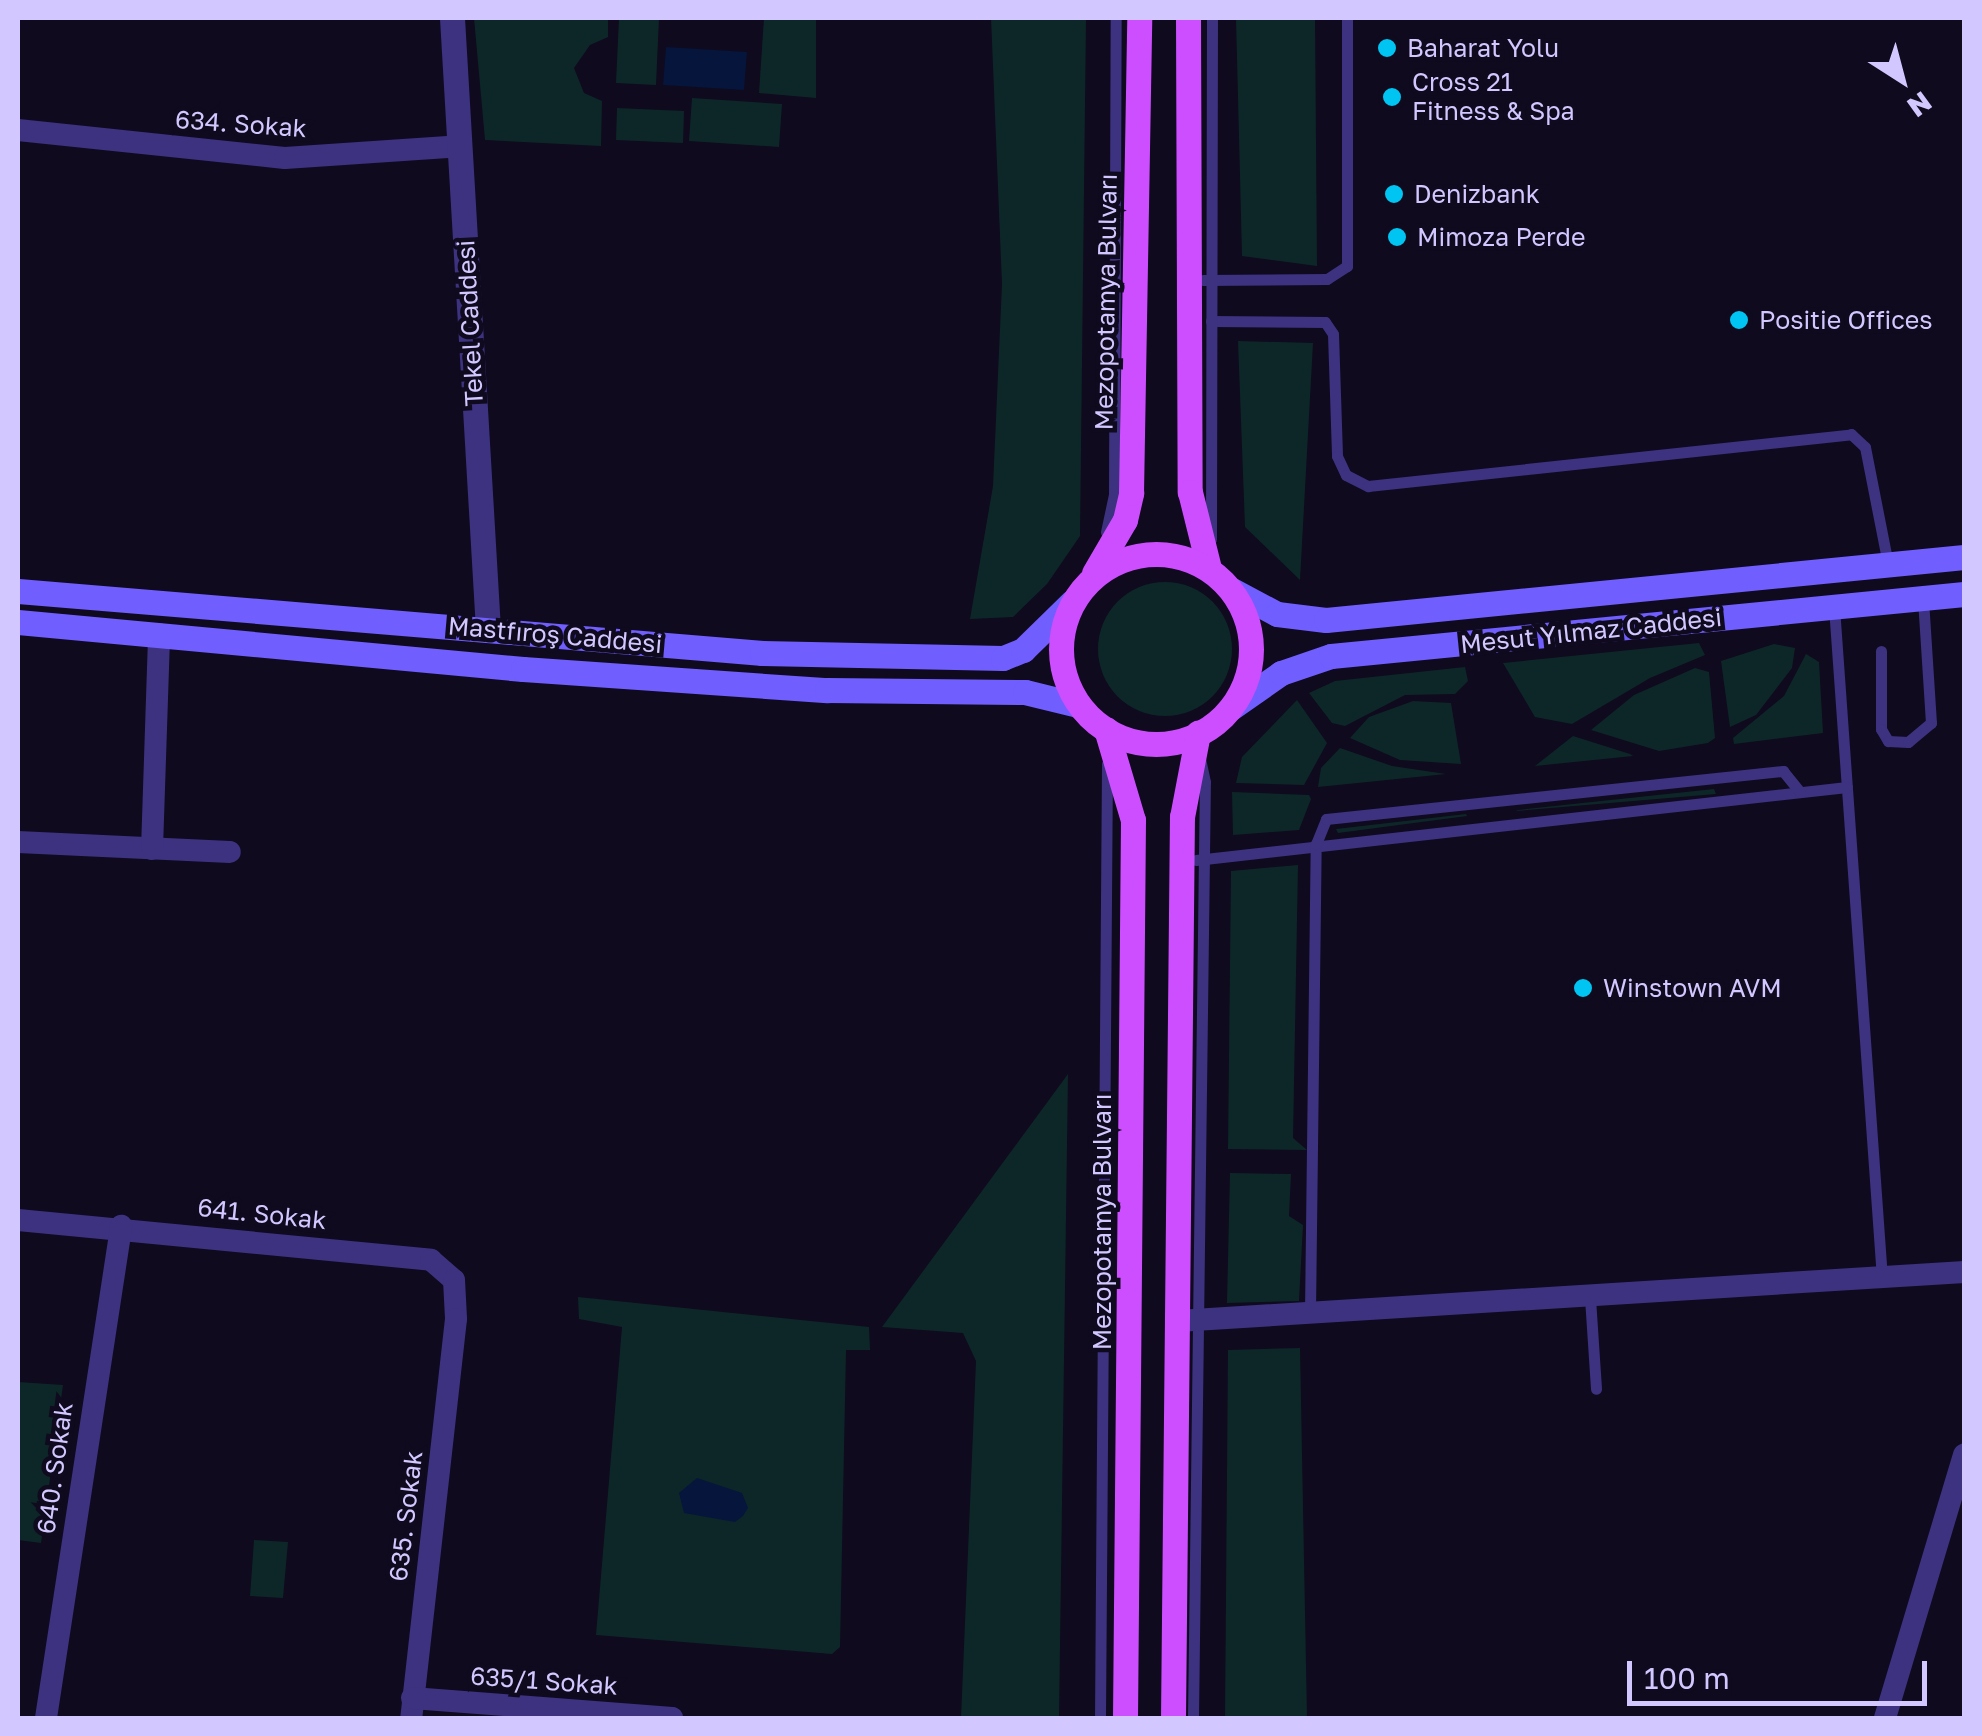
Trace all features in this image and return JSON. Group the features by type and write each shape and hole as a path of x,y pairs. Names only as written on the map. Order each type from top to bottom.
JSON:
{"main road":[{"name":"Mezopotamya Bulvarı","path":"1092,577 1126,520 1131,493 1139,18"},
{"path":"1188,18 1200,280 1190,492 1209,568"},
{"path":"1149,553 1180,556 1209,568 1232,590 1252,649 1231,708 1197,737 1151,744 1107,732 1078,705 1060,654 1072,602 1092,577 1118,560 1149,553"},
{"name":"Mesut Yılmaz Caddesi","path":"1232,590 1277,614 1326,620 1964,557"},
{"name":"Mastfıroş Caddesi","path":"18,591 762,654 1004,658 1022,650 1072,602"},
{"name":"Mesut Yılmaz Caddesi","path":"1231,708 1280,673 1331,656 1964,594"},
{"name":"Mastfıroş Caddesi","path":"18,622 444,664 808,689 1024,692 1078,705"},
{"name":"Mezopotamya Bulvarı","path":"1107,732 1133,820 1125,1718"},
{"path":"1174,1718 1188,1321 1191,861 1186,773 1197,737"}],"street":[{"name":"Tekel Caddesi","path":"452,18 488,629"},
{"name":"634. Sokak","path":"18,130 285,158 460,146"},
{"path":"152,848 159,634"},
{"path":"18,842 230,852"},
{"name":"641. Sokak","path":"18,1220 120,1226 431,1260 454,1280 456,1320"},
{"name":"640. Sokak","path":"46,1718 120,1226"},
{"path":"1188,1321 1310,1317 1964,1272"},
{"name":"635. Sokak","path":"412,1708 456,1320"},
{"path":"1885,1718 1964,1455"},
{"name":"635/1 Sokak","path":"412,1708 672,1718"}],"lane":[{"path":"1092,577 1114,495 1116,18"},
{"path":"1209,568 1211,321 1200,280 1212,18"},
{"path":"1200,280 1328,280 1347,266 1347,18"},
{"path":"1211,321 1325,322 1333,334 1338,456 1346,475 1368,486 1850,434 1864,447 1888,564"},
{"path":"1881,651 1881,729 1888,742 1908,742 1931,723 1922,598"},
{"path":"1834,607 1882,1278"},
{"path":"1100,1718 1107,732"},
{"path":"1310,1317 1316,844 1326,819 1783,771 1800,792"},
{"path":"1191,861 1847,787"},
{"path":"1590,1298 1596,1388"},
{"path":"1188,1321 1193,1718"}],"green space":[{"path":"474,18 608,18 608,37 590,45 574,68 584,93 602,101 601,146 485,140"},
{"path":"619,18 659,18 656,85 616,83"},
{"path":"764,18 816,18 816,98 759,93"},
{"path":"991,18 1086,18 1080,536 1047,584 1013,617 970,619 993,486 1002,284"},
{"path":"1236,18 1315,18 1317,266 1242,256"},
{"path":"692,98 782,104 779,147 689,141"},
{"path":"617,108 684,111 683,143 616,140"},
{"path":"1238,341 1313,343 1300,580 1245,527"},
{"path":"1165,582 1191,587 1212,602 1227,623 1232,649 1227,675 1212,696 1191,711 1165,716 1139,711 1118,696 1103,675 1098,649 1103,623 1118,602 1139,587"},
{"path":"1699,643 1705,655 1650,678 1572,724 1535,717 1503,663"},
{"path":"1774,644 1795,648 1792,668 1756,715 1730,727 1721,661"},
{"path":"1806,654 1819,662 1823,733 1734,744 1733,738 1784,696"},
{"path":"1465,667 1468,681 1455,694 1405,695 1345,726 1332,723 1309,693 1335,681"},
{"path":"1695,668 1709,672 1715,738 1708,743 1659,751 1591,730 1634,695"},
{"path":"1297,700 1327,743 1304,785 1236,783 1242,757"},
{"path":"1413,701 1451,703 1461,764 1400,760 1350,738 1369,717"},
{"path":"1573,736 1630,754 1633,756 1535,766"},
{"path":"1340,748 1392,766 1446,774 1318,787 1321,768"},
{"path":"1714,789 1716,794 1516,811 1518,810"},
{"path":"1232,792 1309,795 1311,799 1299,830 1233,835"},
{"path":"1466,814 1338,833 1336,829"},
{"path":"1298,865 1293,1138 1307,1150 1228,1149 1231,871"},
{"path":"1068,1074 1059,1718 961,1718 976,1361 963,1333 882,1327"},
{"path":"1230,1173 1291,1174 1289,1216 1303,1225 1299,1301 1227,1303"},
{"path":"578,1297 869,1327 870,1350 846,1350 840,1647 832,1654 596,1635 622,1327 579,1319"},
{"path":"1300,1348 1307,1718 1225,1718 1228,1350"},
{"path":"18,1382 63,1385 41,1543 18,1540"},
{"path":"254,1540 288,1542 283,1598 250,1596"}],"water":[{"path":"666,47 747,52 744,90 663,85"},
{"path":"697,1478 742,1493 748,1508 743,1516 735,1522 684,1513 679,1493"}],"place":[{"name":"Baharat Yolu","path":"1387,48"},
{"name":"Cross 21 Fitness & Spa","path":"1392,97"},
{"name":"Denizbank","path":"1394,194"},
{"name":"Mimoza Perde","path":"1397,237"},
{"name":"Positie Offices","path":"1739,320"},
{"name":"Winstown AVM","path":"1583,988"}]}
